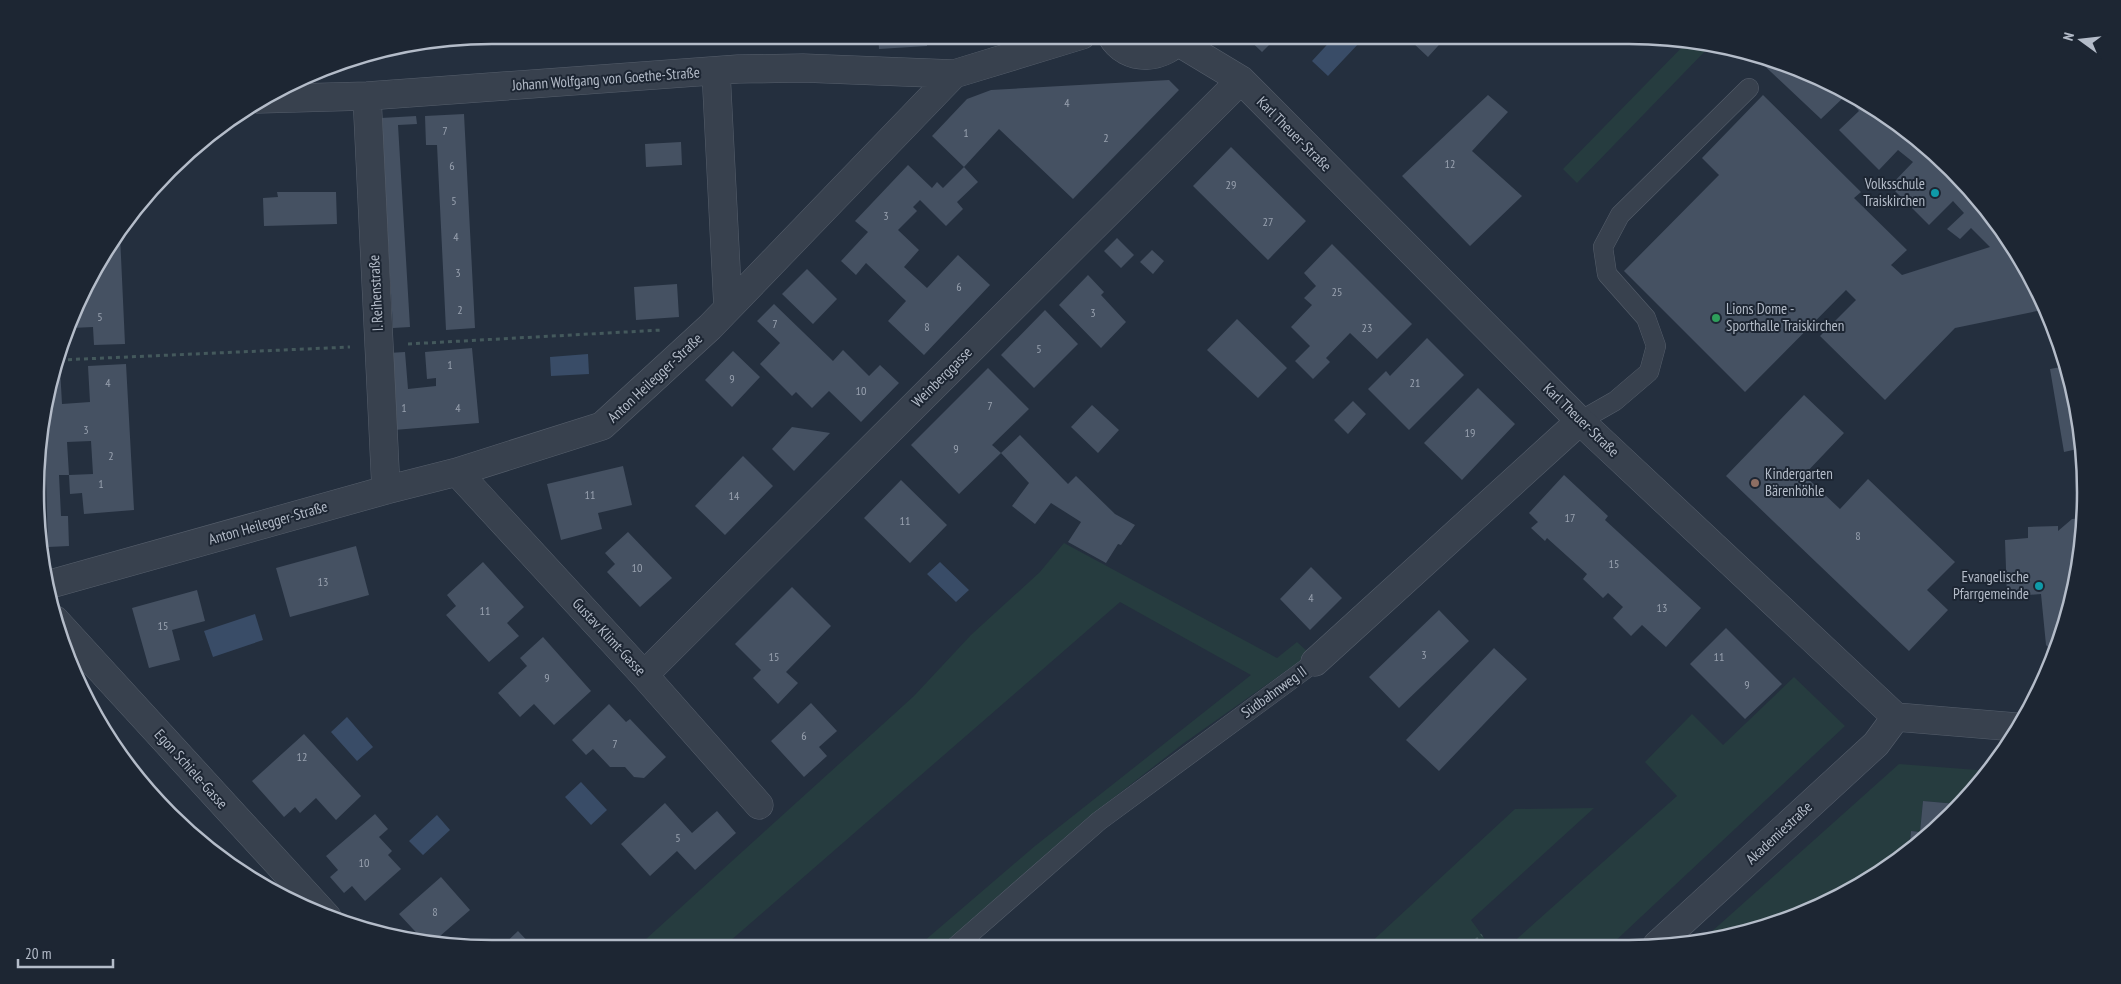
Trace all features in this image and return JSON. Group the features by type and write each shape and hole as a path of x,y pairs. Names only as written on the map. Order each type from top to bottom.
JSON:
{"street":[{"name":"Anton Heilegger-Straße","path":"53,583 386,490 457,472 602,426 728,308 954,74 1052,44"},
{"path":"1119,44 1125,50 1138,55 1153,56 1167,51 1175,44"},
{"name":"Karl Theuer-Straße","path":"1190,44 1241,80 1580,421 1896,717"},
{"name":"Johann Wolfgang von Goethe-Straße","path":"278,98 367,96 716,71 804,68 954,74"},
{"path":"716,71 728,308"},
{"name":"Weinberggasse","path":"644,675 1241,80"},
{"name":"I. Reihenstraße","path":"367,96 386,490"},
{"name":"Südbahnweg II","path":"1315,662 1580,421"},
{"name":"Gustav Klimt-Gasse","path":"457,472 644,675 759,805"},
{"name":"Egon Schiele-Gasse","path":"67,633 313,903"},
{"path":"1896,717 2011,727"},
{"name":"Akademiestraße","path":"1664,938 1876,744 1896,717"}],"lane":[{"path":"1580,421 1615,401 1648,372 1656,346 1646,318 1607,274 1604,247 1620,215 1749,88"},
{"name":"Südbahnweg II","path":"964,940 1099,821 1315,662"}],"path":[{"path":"1476,940 1482,935"}],"green space":[{"path":"1682,47 1706,51 1577,183 1563,169"},
{"path":"1064,543 1277,658 1297,642 1310,654 1184,743 1085,820 948,940 925,940 1035,846 1251,675 1120,602 731,940 645,940 914,696 971,635 1040,572"},
{"path":"1794,677 1845,726 1616,940 1516,940 1677,796 1645,762 1692,714 1723,745"},
{"path":"1899,764 1981,770 1951,803 1923,801 1920,832 1911,831 1909,842 1878,865 1827,894 1801,906 1745,925 1710,933"},
{"path":"1594,808 1471,920 1486,940 1373,940 1515,809"}],"water":[{"path":"1328,44 1358,44 1328,76 1312,61"},
{"path":"588,354 589,374 551,376 550,357"},
{"path":"940,562 969,590 956,602 927,574"},
{"path":"255,614 263,640 213,657 204,631"},
{"path":"347,717 373,747 357,761 331,732"},
{"path":"581,782 607,810 591,825 565,797"},
{"path":"437,815 450,830 423,855 409,841"}],"building":[{"path":"879,44 927,44 927,46 879,49"},
{"path":"1254,44 1270,44 1262,52"},
{"path":"1414,44 1440,44 1428,57"},
{"path":"1764,65 1801,78 1843,98 1821,119"},
{"path":"1169,80 1179,90 1073,199 999,129 964,167 932,136 967,99 991,90"},
{"path":"1488,95 1508,112 1472,151 1522,196 1470,246 1402,176"},
{"path":"1763,95 1861,192 1854,198 1907,250 1891,265 1902,275 1990,247 1971,228 1960,239 1947,229 1964,213 1953,201 1929,225 1890,186 1913,162 1898,150 1879,170 1839,130 1859,111 1852,103 1902,136 1925,155 1966,196 2002,243 2039,311 1955,328 1885,400 1820,336 1856,300 1846,290 1745,392 1624,271 1719,175 1702,158"},
{"path":"464,114 475,328 446,330 437,145 426,145 425,116"},
{"path":"416,116 417,124 398,125 410,327 393,328 381,118"},
{"path":"681,142 682,165 646,167 645,144"},
{"path":"1231,147 1306,221 1268,260 1193,186"},
{"path":"908,165 932,188 937,182 943,188 964,167 978,182 957,202 963,209 946,226 920,200 913,207 917,211 898,230 919,250 904,267 927,288 958,255 990,285 924,355 888,321 906,301 866,263 856,275 841,261 868,232 855,221"},
{"path":"277,192 336,192 337,224 264,226 263,198 278,197"},
{"path":"1117,238 1134,255 1121,268 1104,251"},
{"path":"120,241 125,344 94,345 93,327 75,328 90,294"},
{"path":"1332,244 1412,324 1377,359 1350,333 1326,358 1330,362 1313,379 1295,361 1310,346 1291,327 1312,305 1304,298 1316,286 1304,273"},
{"path":"1152,250 1164,261 1153,274 1140,262"},
{"path":"807,269 837,299 813,324 782,294"},
{"path":"1088,275 1104,292 1101,295 1126,322 1101,348 1059,305"},
{"path":"677,284 679,317 636,320 634,287"},
{"path":"774,304 833,361 843,350 869,376 880,365 899,383 861,422 829,391 812,408 796,392 792,396 760,364 780,343 757,321"},
{"path":"1045,310 1078,344 1034,388 1001,355"},
{"path":"1237,319 1287,368 1258,398 1207,350"},
{"path":"1427,338 1464,375 1409,430 1368,389 1386,371 1390,376"},
{"path":"472,348 479,423 394,430 388,353 405,352 408,389 436,386 436,378 427,379 425,352"},
{"path":"733,351 760,377 732,407 705,380"},
{"path":"126,364 134,510 84,514 82,493 70,494 69,475 59,475 61,516 68,516 69,546 48,547 46,458 52,405 60,372 62,404 90,402 88,366","holes":["91,441 93,474 69,475 67,442"]},
{"path":"2059,367 2062,376 2069,405 2075,450 2064,452 2050,369"},
{"path":"988,368 1029,409 992,445 1001,453 959,494 911,445"},
{"path":"1478,388 1515,424 1462,480 1424,443"},
{"path":"1804,395 1844,433 1804,475 1840,509 1868,479 1955,562 1927,590 1948,610 1909,651 1726,476"},
{"path":"1353,401 1366,414 1348,434 1334,420"},
{"path":"1092,405 1119,430 1098,453 1071,427"},
{"path":"792,427 830,433 794,471 772,449"},
{"path":"1020,435 1068,484 1076,476 1115,514 1135,525 1121,545 1118,544 1106,563 1068,542 1081,522 1051,503 1035,524 1012,506 1029,483 1001,453"},
{"path":"743,456 773,486 725,535 695,506"},
{"path":"623,466 632,505 598,513 602,529 561,540 547,484"},
{"path":"1564,475 1608,516 1605,520 1701,608 1666,647 1642,625 1631,636 1613,618 1623,607 1608,593 1603,598 1583,579 1587,574 1547,538 1545,541 1531,528 1538,522 1529,513"},
{"path":"901,480 947,525 910,563 864,518"},
{"name":"Evangelische Pfarrgemeinde","path":"2072,519 2076,519 2070,575 2062,608 2049,648 2046,645 2041,594 2007,597 2005,540 2028,538 2028,527 2058,526 2058,531"},
{"path":"628,532 672,578 640,607 607,572 615,564 605,553"},
{"path":"356,546 369,595 290,617 276,568"},
{"path":"483,562 524,607 507,623 519,636 489,662 446,615 456,606 447,595"},
{"path":"1311,567 1342,598 1310,630 1280,599"},
{"path":"792,587 831,626 786,672 798,683 778,704 753,678 761,670 735,644"},
{"path":"197,590 205,621 172,630 180,660 149,668 132,608"},
{"path":"1439,610 1469,641 1399,708 1369,677"},
{"path":"1726,628 1782,684 1745,719 1690,664"},
{"path":"543,637 591,691 554,725 534,704 520,717 498,693 527,666 520,658"},
{"path":"1494,648 1527,679 1439,771 1406,740"},
{"path":"811,703 837,731 819,747 827,756 804,777 771,741"},
{"path":"609,704 626,722 630,719 666,757 644,778 634,777 625,767 610,767 593,749 586,755 572,740"},
{"path":"304,734 361,796 336,820 316,798 300,813 295,807 284,817 252,781"},
{"path":"1923,801 1951,803 1910,841 1911,831 1920,832"},
{"path":"665,803 692,833 717,811 736,833 695,870 677,851 650,876 621,844"},
{"path":"375,814 388,829 379,837 392,851 388,855 401,869 365,901 352,886 344,893 330,877 338,870 326,856"},
{"path":"441,877 470,910 439,937 417,934 399,914"},
{"path":"518,931 526,940 508,940"}],"place":[{"name":"Volksschule Traiskirchen","path":"1935,193"},
{"name":"Lions Dome - Sporthalle Traiskirchen","path":"1716,318"},
{"name":"Kindergarten Bärenhöhle","path":"1755,483"},
{"name":"Evangelische Pfarrgemeinde","path":"2039,586"}]}
